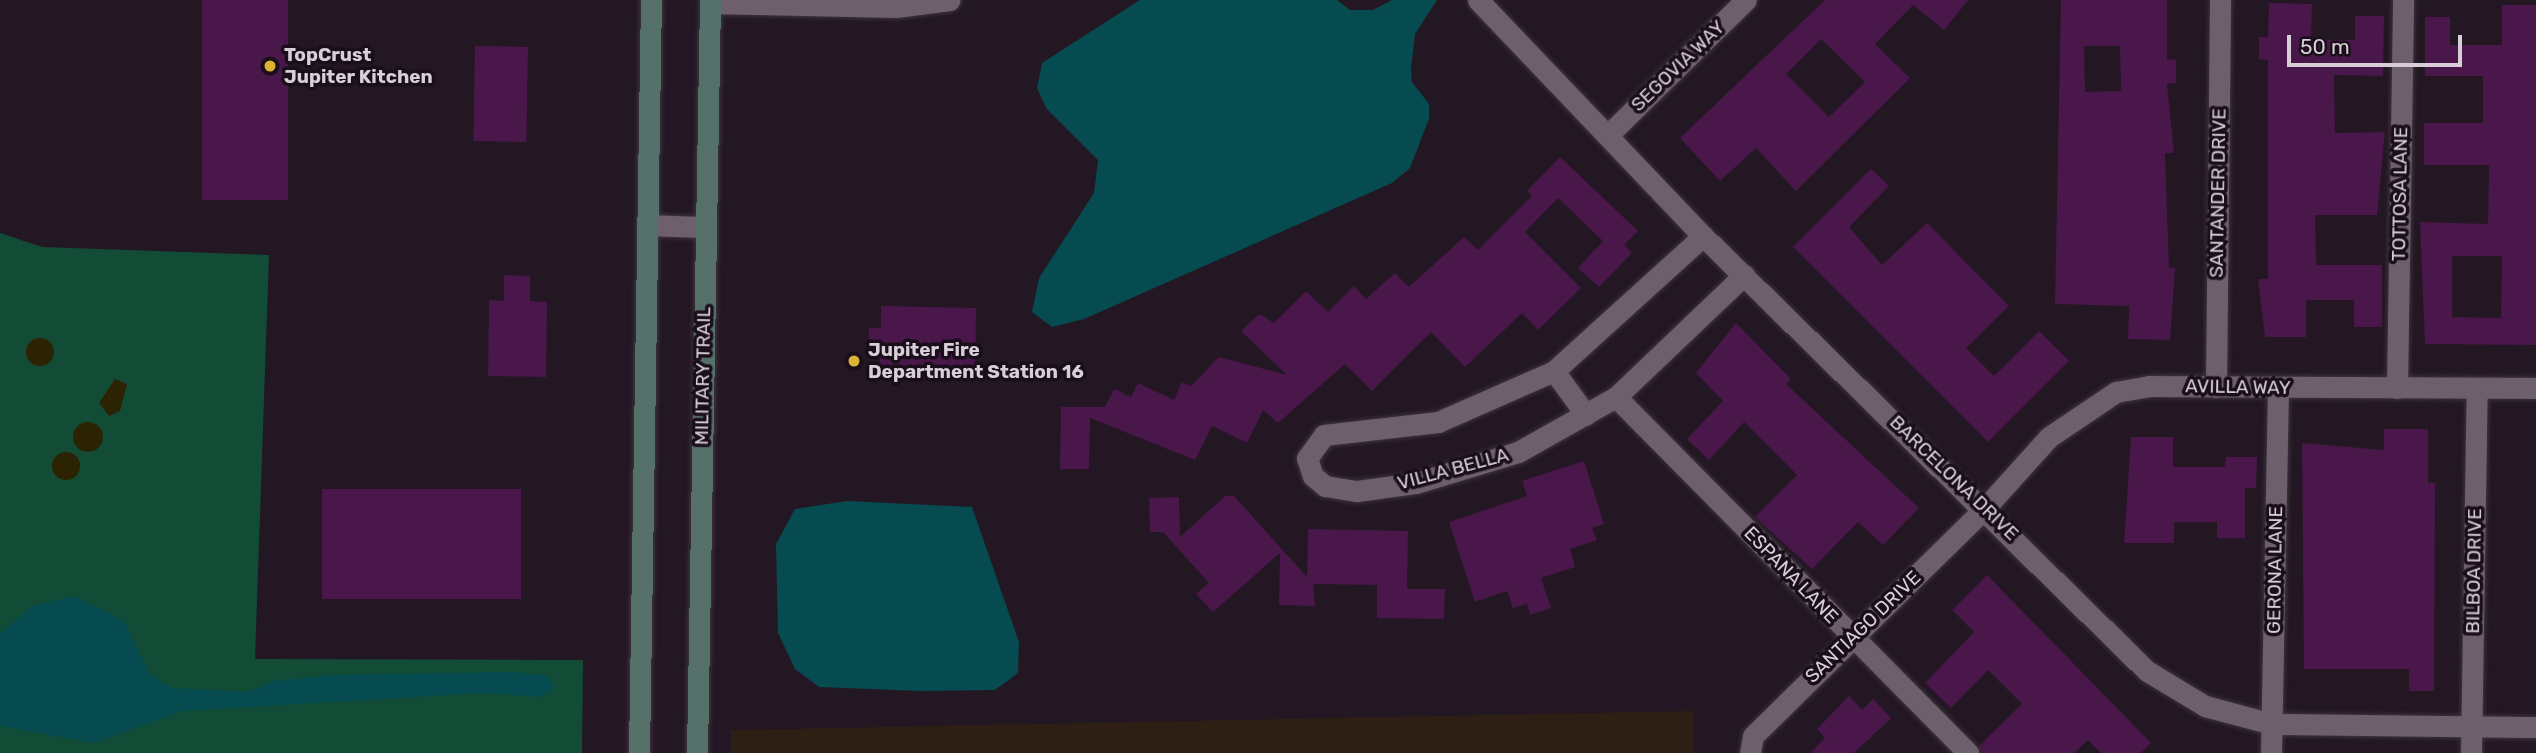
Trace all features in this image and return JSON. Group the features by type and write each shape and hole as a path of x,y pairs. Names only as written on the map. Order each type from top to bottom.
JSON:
{"main road":[{"path":"639,753 651,0"},
{"name":"MILITARY TRAIL","path":"697,753 710,1"}],"street":[{"path":"710,1 811,3 950,0"},
{"name":"BARCELONA DRIVE","path":"1478,0 1610,133 1703,236 1986,508 2147,671 2204,706 2272,724 2536,727"},
{"name":"SEGOVIA WAY","path":"1610,133 1746,0"},
{"name":"SANTANDER DRIVE","path":"2216,387 2220,0"},
{"name":"TOTTOSA LANE","path":"2397,388 2403,0"},
{"path":"648,225 706,227"},
{"name":"VILLA BELLA","path":"1703,236 1554,371 1438,422 1324,435 1311,447 1309,468 1338,491 1416,483 1518,452 1616,397 1744,275"},
{"path":"1554,371 1586,415"},
{"name":"AVILLA WAY","path":"1986,508 2049,437 2116,392 2216,387 2536,388"},
{"name":"GERONA LANE","path":"2272,753 2278,387"},
{"name":"BILBOA DRIVE","path":"2471,753 2477,388"},
{"name":"ESPANA LANE","path":"1616,397 1968,753"},
{"name":"SANTIAGO DRIVE","path":"1751,753 1753,736 1851,636 1986,508"}],"shaded area":[{"path":"1694,711 1693,753 731,753 731,730"}],"green space":[{"path":"0,233 42,247 269,255 255,659 583,660 582,753 0,753"}],"sand":[{"path":"40,338 50,342 54,352 50,362 40,366 30,362 26,352 30,342"},
{"path":"115,379 127,384 120,411 109,416 99,403"},
{"path":"88,422 94,423 102,431 102,443 94,451 88,452 82,451 74,443 73,437 74,431 82,423"},
{"path":"66,452 76,456 80,466 76,476 66,480 56,476 52,466 56,456"}],"water":[{"path":"1140,0 1337,0 1350,10 1373,10 1392,0 1437,0 1415,34 1411,69 1412,82 1429,104 1429,119 1410,168 1392,183 1084,319 1052,327 1032,312 1039,278 1094,193 1098,160 1046,108 1037,88 1042,63"},
{"path":"847,501 972,507 1019,642 1018,673 995,690 921,691 819,687 795,669 778,633 776,544 795,509"},
{"path":"74,596 123,620 149,673 172,688 247,692 274,681 333,675 515,672 548,676 554,688 542,697 482,693 184,711 93,743 0,726 0,634 32,606"}],"building":[{"path":"202,0 288,0 288,200 202,200"},
{"path":"1825,0 1968,0 1944,30 1913,5 1875,44 1910,78 1796,191 1756,148 1720,181 1680,138","holes":["1821,39 1865,82 1829,117 1786,74"]},
{"path":"2061,0 2167,0 2167,60 2176,59 2176,83 2167,84 2174,153 2165,153 2169,268 2175,268 2170,340 2128,339 2129,306 2055,304","holes":["2084,46 2120,46 2121,91 2085,92"]},
{"path":"2269,3 2312,4 2311,40 2355,40 2355,16 2384,16 2383,76 2334,75 2335,133 2385,132 2377,215 2315,215 2316,265 2382,265 2382,327 2354,327 2354,300 2306,300 2306,337 2265,337 2258,279 2268,279 2268,60 2259,59 2259,37 2268,37"},
{"path":"2502,5 2536,5 2536,345 2425,344 2420,222 2488,224 2489,165 2424,165 2424,123 2483,123 2483,76 2425,76 2425,17 2450,17 2450,45 2502,45","holes":["2452,256 2502,256 2501,318 2452,317"]},
{"path":"475,46 528,47 526,142 473,141"},
{"path":"1560,157 1638,231 1624,245 1632,253 1599,287 1578,268 1603,241 1558,198 1525,232 1581,288 1538,330 1522,313 1465,367 1431,332 1372,391 1345,364 1278,423 1263,410 1247,443 1212,426 1195,460 1090,418 1089,469 1060,469 1061,407 1105,407 1114,389 1131,397 1138,383 1174,400 1182,382 1191,386 1219,357 1287,375 1241,331 1259,314 1274,323 1306,291 1328,312 1354,286 1366,299 1395,273 1409,287 1464,237 1478,250 1532,196 1527,191"},
{"path":"1871,169 1889,186 1849,227 1882,265 1927,223 2009,306 1966,348 1994,376 2039,331 2069,361 1988,442 1793,247"},
{"path":"504,275 530,276 530,301 547,302 546,377 488,376 489,300 504,301"},
{"path":"881,306 976,308 975,380 880,378 880,356 868,356 869,328 881,328"},
{"path":"1736,323 1791,379 1786,384 1919,508 1883,545 1858,522 1812,569 1755,517 1797,475 1744,422 1709,460 1687,439 1723,401 1696,373"},
{"path":"2384,429 2428,429 2428,483 2435,483 2434,691 2409,691 2409,669 2304,669 2302,443 2384,450"},
{"path":"2131,437 2173,437 2173,467 2225,467 2226,457 2257,457 2256,488 2245,488 2245,538 2217,538 2217,522 2174,522 2174,543 2124,543"},
{"path":"1584,461 1604,524 1592,528 1597,540 1570,549 1575,567 1541,578 1551,608 1530,615 1527,604 1513,608 1507,591 1475,602 1449,522 1527,496 1522,481"},
{"path":"322,489 521,489 521,599 322,599"},
{"path":"1225,496 1234,496 1307,577 1308,529 1408,531 1407,589 1445,589 1444,619 1377,618 1377,585 1313,584 1315,606 1279,605 1280,553 1213,612 1196,594 1209,583 1163,532 1150,532 1149,498 1179,497 1180,537"},
{"path":"1987,575 2151,743 2141,753 2101,753 2088,740 2074,753 1981,753 1979,746 2022,704 1988,670 1951,708 1925,683 1974,632 1952,610"},
{"path":"1849,696 1862,710 1873,699 1891,718 1854,753 1810,753 1825,738 1817,729"}],"place":[{"name":"TopCrust Jupiter Kitchen","path":"270,66"},
{"name":"Jupiter Fire Department Station 16","path":"854,361"}]}
